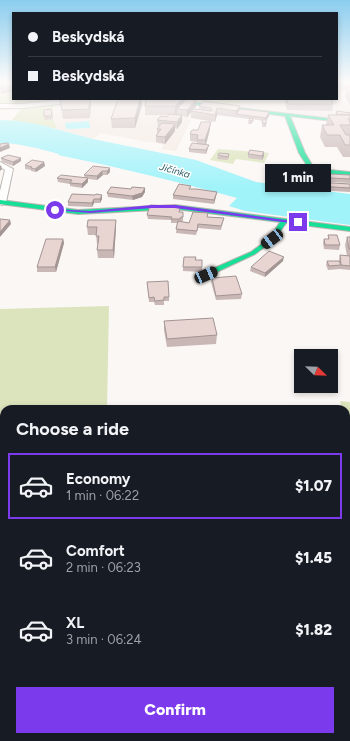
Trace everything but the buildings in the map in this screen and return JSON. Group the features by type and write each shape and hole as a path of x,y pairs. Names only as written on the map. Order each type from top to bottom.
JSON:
{"street":[{"path":"288,118 302,153 310,166 329,172 350,174"},
{"path":"310,118 350,122"},
{"path":"0,164 9,169 1,202 71,212 90,212 152,206 175,207 284,220 350,230"},
{"path":"206,275 253,253 272,239 284,220"}],"shaded area":[{"path":"53,118 192,118 176,151 161,149 164,145 149,141 101,133 93,139 57,129"},
{"path":"329,118 350,118 350,120"}],"green space":[{"path":"14,118 53,118 57,129 41,125 11,121"},
{"path":"218,149 269,153 264,163 236,159 233,164 210,160"},
{"path":"109,306 107,405 0,405 0,309"},
{"path":"340,401 350,402 350,405 341,405"}],"water":[{"name":"Jičínka","path":"0,120 19,121 41,125 93,139 196,160 256,182 350,194 350,225 245,211 229,206 237,198 148,175 58,155 59,154 37,148 0,143"},
{"path":"89,121 90,128 66,129 65,123"}],"traffic: fast":[{"path":"288,118 302,153 310,166 329,172 350,174"},
{"path":"312,118 350,122"},
{"path":"0,202 78,212 175,207 350,229"},
{"path":"206,275 253,253 272,239 285,220"}],"route":[{"path":"55,210 90,212 152,206 175,207 202,209 298,222"}]}
